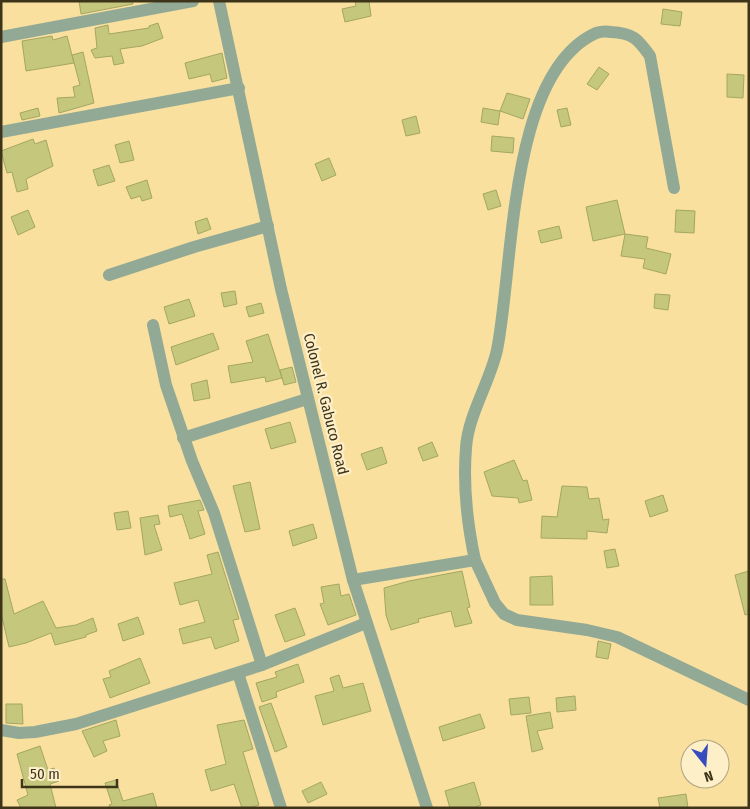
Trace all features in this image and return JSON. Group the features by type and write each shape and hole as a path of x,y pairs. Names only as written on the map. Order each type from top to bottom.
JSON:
{"street":[{"path":"1,37 193,1"},
{"name":"Colonel R. Gabuco Road","path":"219,1 308,399 353,580 427,808"},
{"path":"674,188 650,56 640,42 628,33 601,31 584,39 565,55 543,95 530,129 520,169 497,350 466,444 464,493 475,560 495,603 504,614 517,620 617,637 749,700"},
{"path":"1,132 239,88"},
{"path":"109,275 194,247 268,226"},
{"path":"153,325 166,384 183,438 214,513 262,665"},
{"path":"183,438 308,399"},
{"path":"353,580 475,560"},
{"path":"1,730 19,733 36,732 76,724 262,665 366,623"},
{"path":"238,673 281,808"}],"building":[{"path":"79,1 132,1 133,4 81,14"},
{"path":"355,1 369,1 371,16 345,22 342,9 356,6"},
{"path":"663,9 682,12 680,26 661,24"},
{"path":"158,23 163,38 142,46 120,49 124,63 114,65 112,56 95,58 91,50 97,48 95,28 108,25 109,34 149,28 149,26"},
{"path":"52,36 53,40 67,36 74,63 26,71 22,41"},
{"path":"83,52 94,103 59,113 57,98 75,97 73,87 80,85 72,55"},
{"path":"222,53 227,78 212,82 210,74 189,79 185,63"},
{"path":"599,67 609,74 597,90 587,84"},
{"path":"727,74 744,75 743,98 727,97"},
{"path":"507,93 530,99 523,119 500,111"},
{"path":"38,108 40,116 22,120 20,113"},
{"path":"483,108 500,111 498,125 481,122"},
{"path":"567,108 571,125 561,127 557,110"},
{"path":"416,116 420,133 406,136 402,120"},
{"path":"492,136 514,138 513,153 491,151"},
{"path":"33,139 35,144 46,140 53,166 26,179 28,189 17,192 12,172 7,173 1,151"},
{"path":"129,141 134,160 120,163 115,145"},
{"path":"329,158 336,175 322,181 315,164"},
{"path":"109,165 115,181 98,186 93,170"},
{"path":"147,180 152,198 142,201 140,196 131,199 126,187"},
{"path":"496,190 501,206 488,210 483,194"},
{"path":"617,200 625,234 593,241 586,207"},
{"path":"28,210 35,227 18,235 11,217"},
{"path":"676,210 695,211 694,233 675,232"},
{"path":"207,218 211,229 198,234 195,222"},
{"path":"559,226 562,238 541,243 538,231"},
{"path":"625,234 648,237 646,248 671,254 666,274 643,268 645,259 621,256"},
{"path":"235,291 237,304 224,307 221,293"},
{"path":"655,294 670,295 668,310 654,308"},
{"path":"189,299 195,316 169,324 164,307"},
{"path":"261,303 264,313 249,317 246,307"},
{"path":"213,333 219,349 176,365 171,347"},
{"path":"268,334 282,378 266,382 265,377 231,383 228,366 253,362 246,341"},
{"path":"292,367 296,382 284,385 280,370"},
{"path":"207,380 210,398 194,401 191,384"},
{"path":"290,422 296,442 271,449 265,429"},
{"path":"432,442 438,456 423,461 418,448"},
{"path":"382,447 387,463 367,470 361,454"},
{"path":"514,460 523,481 527,480 532,500 519,503 518,498 492,496 484,472"},
{"path":"250,482 260,529 245,532 233,486"},
{"path":"562,486 587,487 589,499 599,498 603,520 609,519 607,533 587,531 587,539 541,538 542,516 557,517"},
{"path":"663,495 668,511 650,517 645,501"},
{"path":"200,500 204,510 198,511 205,534 190,539 182,514 170,517 168,506"},
{"path":"128,511 131,528 117,530 114,513"},
{"path":"158,515 160,524 154,525 162,550 145,555 140,518"},
{"path":"313,524 317,538 293,546 289,531"},
{"path":"615,549 619,566 607,568 604,551"},
{"path":"218,552 239,619 233,620 239,641 215,649 211,637 183,644 179,629 205,622 198,600 180,605 174,583 212,574 207,555"},
{"path":"462,571 470,607 467,608 472,623 455,627 451,611 418,619 419,622 391,630 386,615 384,588 409,581"},
{"path":"749,571 749,614 745,615 735,575"},
{"path":"552,576 553,605 530,605 530,577"},
{"path":"1,579 5,579 14,614 43,601 56,628 76,625 93,618 97,631 86,635 86,637 55,645 51,633 26,643 9,647 1,613"},
{"path":"339,584 341,596 349,594 356,615 328,625 320,604 324,603 321,587"},
{"path":"295,608 305,635 285,642 275,615"},
{"path":"138,617 144,634 123,641 118,624"},
{"path":"598,641 611,644 608,659 596,657"},
{"path":"140,658 150,683 110,698 103,679 111,677 109,671"},
{"path":"298,664 304,682 276,692 277,697 262,702 256,683 277,677 275,672"},
{"path":"339,675 343,688 363,683 371,711 323,725 315,696 334,691 330,678"},
{"path":"575,696 576,710 557,712 556,698"},
{"path":"529,697 531,713 511,715 509,699"},
{"path":"271,703 287,747 275,752 259,707"},
{"path":"6,704 22,704 23,724 6,723"},
{"path":"550,712 553,728 537,731 543,749 532,752 526,716"},
{"path":"480,714 485,728 443,741 439,727"},
{"path":"116,720 120,736 103,741 107,751 94,757 82,731"},
{"path":"244,720 253,749 243,752 259,805 249,808 242,808 234,784 211,791 205,770 226,764 217,725"},
{"path":"40,746 48,770 54,768 59,781 50,784 56,808 21,808 17,800 28,795 17,754"},
{"path":"116,780 123,801 153,793 157,808 110,808 109,805 112,804 105,783"},
{"path":"321,782 327,794 308,803 302,791"},
{"path":"474,782 481,805 473,808 450,808 445,791"},
{"path":"686,794 688,808 660,808 658,798"}]}
